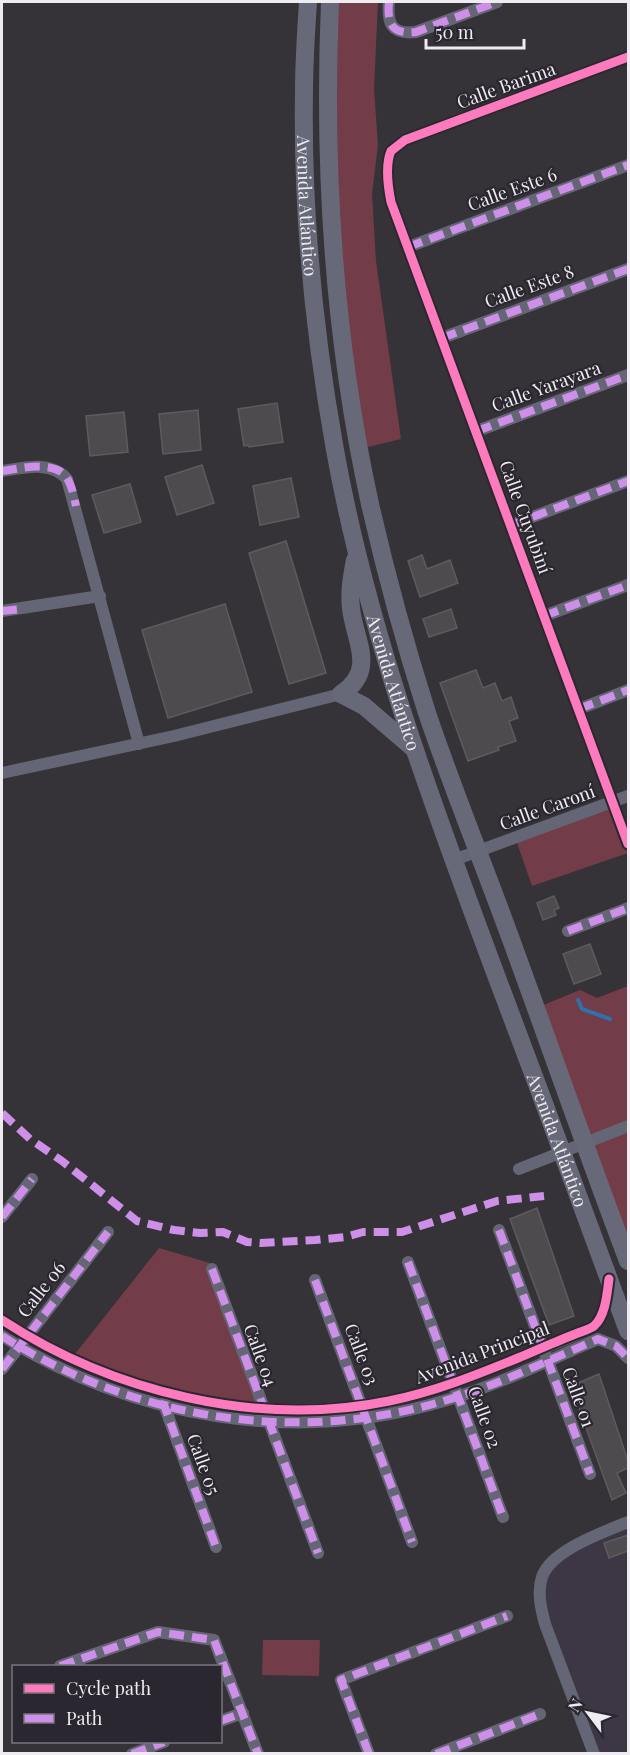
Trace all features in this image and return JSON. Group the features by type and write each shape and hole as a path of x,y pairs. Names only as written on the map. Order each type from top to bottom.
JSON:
{"main road":[{"path":"307,9 330,10"},
{"name":"Avenida Atlántico","path":"307,9 304,134 310,261 328,411 356,550 385,661 414,749 628,1331"},
{"name":"Avenida Atlántico","path":"330,10 331,190 340,320 360,449 381,547 412,665 450,779 628,1261"},
{"path":"356,550 350,603 362,657 357,680 352,687 341,694 364,706 414,749"}],"street":[{"path":"389,2 391,25 402,32 416,32 497,2"},
{"name":"Calle Barima","path":"396,146 405,140 628,57"},
{"name":"Calle Cuyubiní","path":"396,146 389,156 391,202 628,844"},
{"name":"Calle Este 6","path":"408,247 628,165"},
{"name":"Calle Este 8","path":"442,338 628,269"},
{"name":"Calle Yarayara","path":"477,431 628,375"},
{"path":"2,471 46,467 63,474 67,479 140,744"},
{"path":"511,525 628,482"},
{"path":"544,616 628,585"},
{"path":"2,611 100,596"},
{"path":"579,709 628,690"},
{"path":"2,773 140,744 341,694"},
{"name":"Calle Caroní","path":"454,860 628,796"},
{"path":"568,931 628,908"},
{"path":"519,1168 628,1126"},
{"path":"2,1217 32,1179"},
{"name":"Calle 01","path":"499,1230 590,1474"},
{"name":"Calle 06","path":"2,1369 108,1232"},
{"name":"Calle 02","path":"408,1262 503,1517"},
{"name":"Calle 04","path":"212,1269 267,1422 318,1553"},
{"name":"Avenida Principal","path":"2,1320 27,1336 82,1364 168,1392 262,1408 321,1410 411,1396 454,1383 594,1326 604,1309 609,1279"},
{"name":"Calle 03","path":"315,1280 412,1542"},
{"name":"Avenida Principal","path":"2,1336 19,1347 88,1381 164,1406 223,1417 267,1422 319,1423 411,1410 458,1396 598,1339 616,1346 628,1358"},
{"path":"164,1406 168,1392"},
{"name":"Calle 05","path":"164,1406 216,1547"},
{"path":"594,1754 545,1624 540,1593 542,1575 546,1568 564,1552 628,1522"},
{"path":"369,1754 341,1680 507,1616"},
{"path":"63,1665 158,1632 214,1640 258,1754"},
{"path":"222,1720 243,1713"},
{"path":"436,1754 540,1714"},
{"path":"132,1754 161,1743"}],"shaded area":[{"path":"330,2 378,2 374,89 378,145 372,194 376,261 401,439 360,449 340,320"},
{"path":"612,802 628,844 628,853 532,886 515,837"},
{"path":"628,986 628,1261 536,1008 580,990 597,998"},
{"path":"159,1248 210,1263 262,1408 205,1400 71,1359"},
{"path":"628,1522 628,1753 594,1754 545,1624 546,1568"},
{"path":"263,1640 320,1640 319,1676 262,1675"}],"building":[{"path":"277,403 283,442 244,446 238,409"},
{"path":"198,410 201,450 163,454 159,414"},
{"path":"124,412 128,452 90,456 86,416"},
{"path":"202,465 214,503 177,515 165,477"},
{"path":"291,478 299,517 260,525 253,486"},
{"path":"130,484 141,522 104,533 92,495"},
{"path":"286,541 326,673 289,684 249,553"},
{"path":"422,555 427,569 450,560 458,583 420,597 408,561"},
{"path":"225,604 252,692 168,718 142,630"},
{"path":"451,609 457,628 429,637 423,619"},
{"path":"476,670 483,688 495,683 502,701 511,697 518,718 509,721 516,741 468,761 440,683"},
{"path":"554,896 559,908 554,910 556,915 543,920 537,903"},
{"path":"590,944 601,974 574,984 563,954"},
{"path":"537,1208 574,1316 549,1325 510,1219"},
{"path":"599,1374 628,1461 628,1468 617,1473 626,1493 612,1500 571,1386"},
{"path":"628,1535 628,1551 609,1558 604,1543"}],"waterway":[{"path":"578,1000 582,1009 610,1019"}],"marked path":[{"path":"389,2 390,22 401,32 416,32 497,2"},
{"path":"408,247 628,165"},
{"path":"442,338 628,269"},
{"path":"477,431 628,375"},
{"path":"2,471 46,467 61,472 72,488 76,506"},
{"path":"511,525 628,481"},
{"path":"544,616 628,585"},
{"path":"2,611 22,609"},
{"path":"579,709 628,690"},
{"path":"568,931 628,908"},
{"path":"2,1113 30,1139 62,1161 137,1221 174,1230 200,1233 223,1232 247,1242 315,1240 345,1237 363,1232 402,1232 497,1201 544,1196"},
{"path":"2,1217 32,1179"},
{"path":"499,1230 590,1474"},
{"path":"2,1369 108,1232"},
{"path":"408,1262 503,1517"},
{"path":"212,1269 318,1553"},
{"path":"315,1280 412,1542"},
{"path":"2,1336 53,1364 106,1387 161,1405 217,1416 275,1422 332,1421 390,1414 447,1400 504,1380 598,1339 616,1346 628,1358"},
{"path":"165,1401 164,1405 216,1547"},
{"path":"369,1754 341,1680 507,1616"},
{"path":"63,1665 158,1632 214,1640 258,1754"},
{"path":"222,1720 243,1713"},
{"path":"436,1754 540,1714"},
{"path":"132,1754 161,1743"}],"cycle path":[{"path":"628,57 405,140 391,151 388,169 391,202 628,844"},
{"path":"2,1320 90,1367 188,1398 238,1406 289,1410 339,1408 389,1401 439,1388 589,1329 601,1316 607,1297 609,1279"}]}
